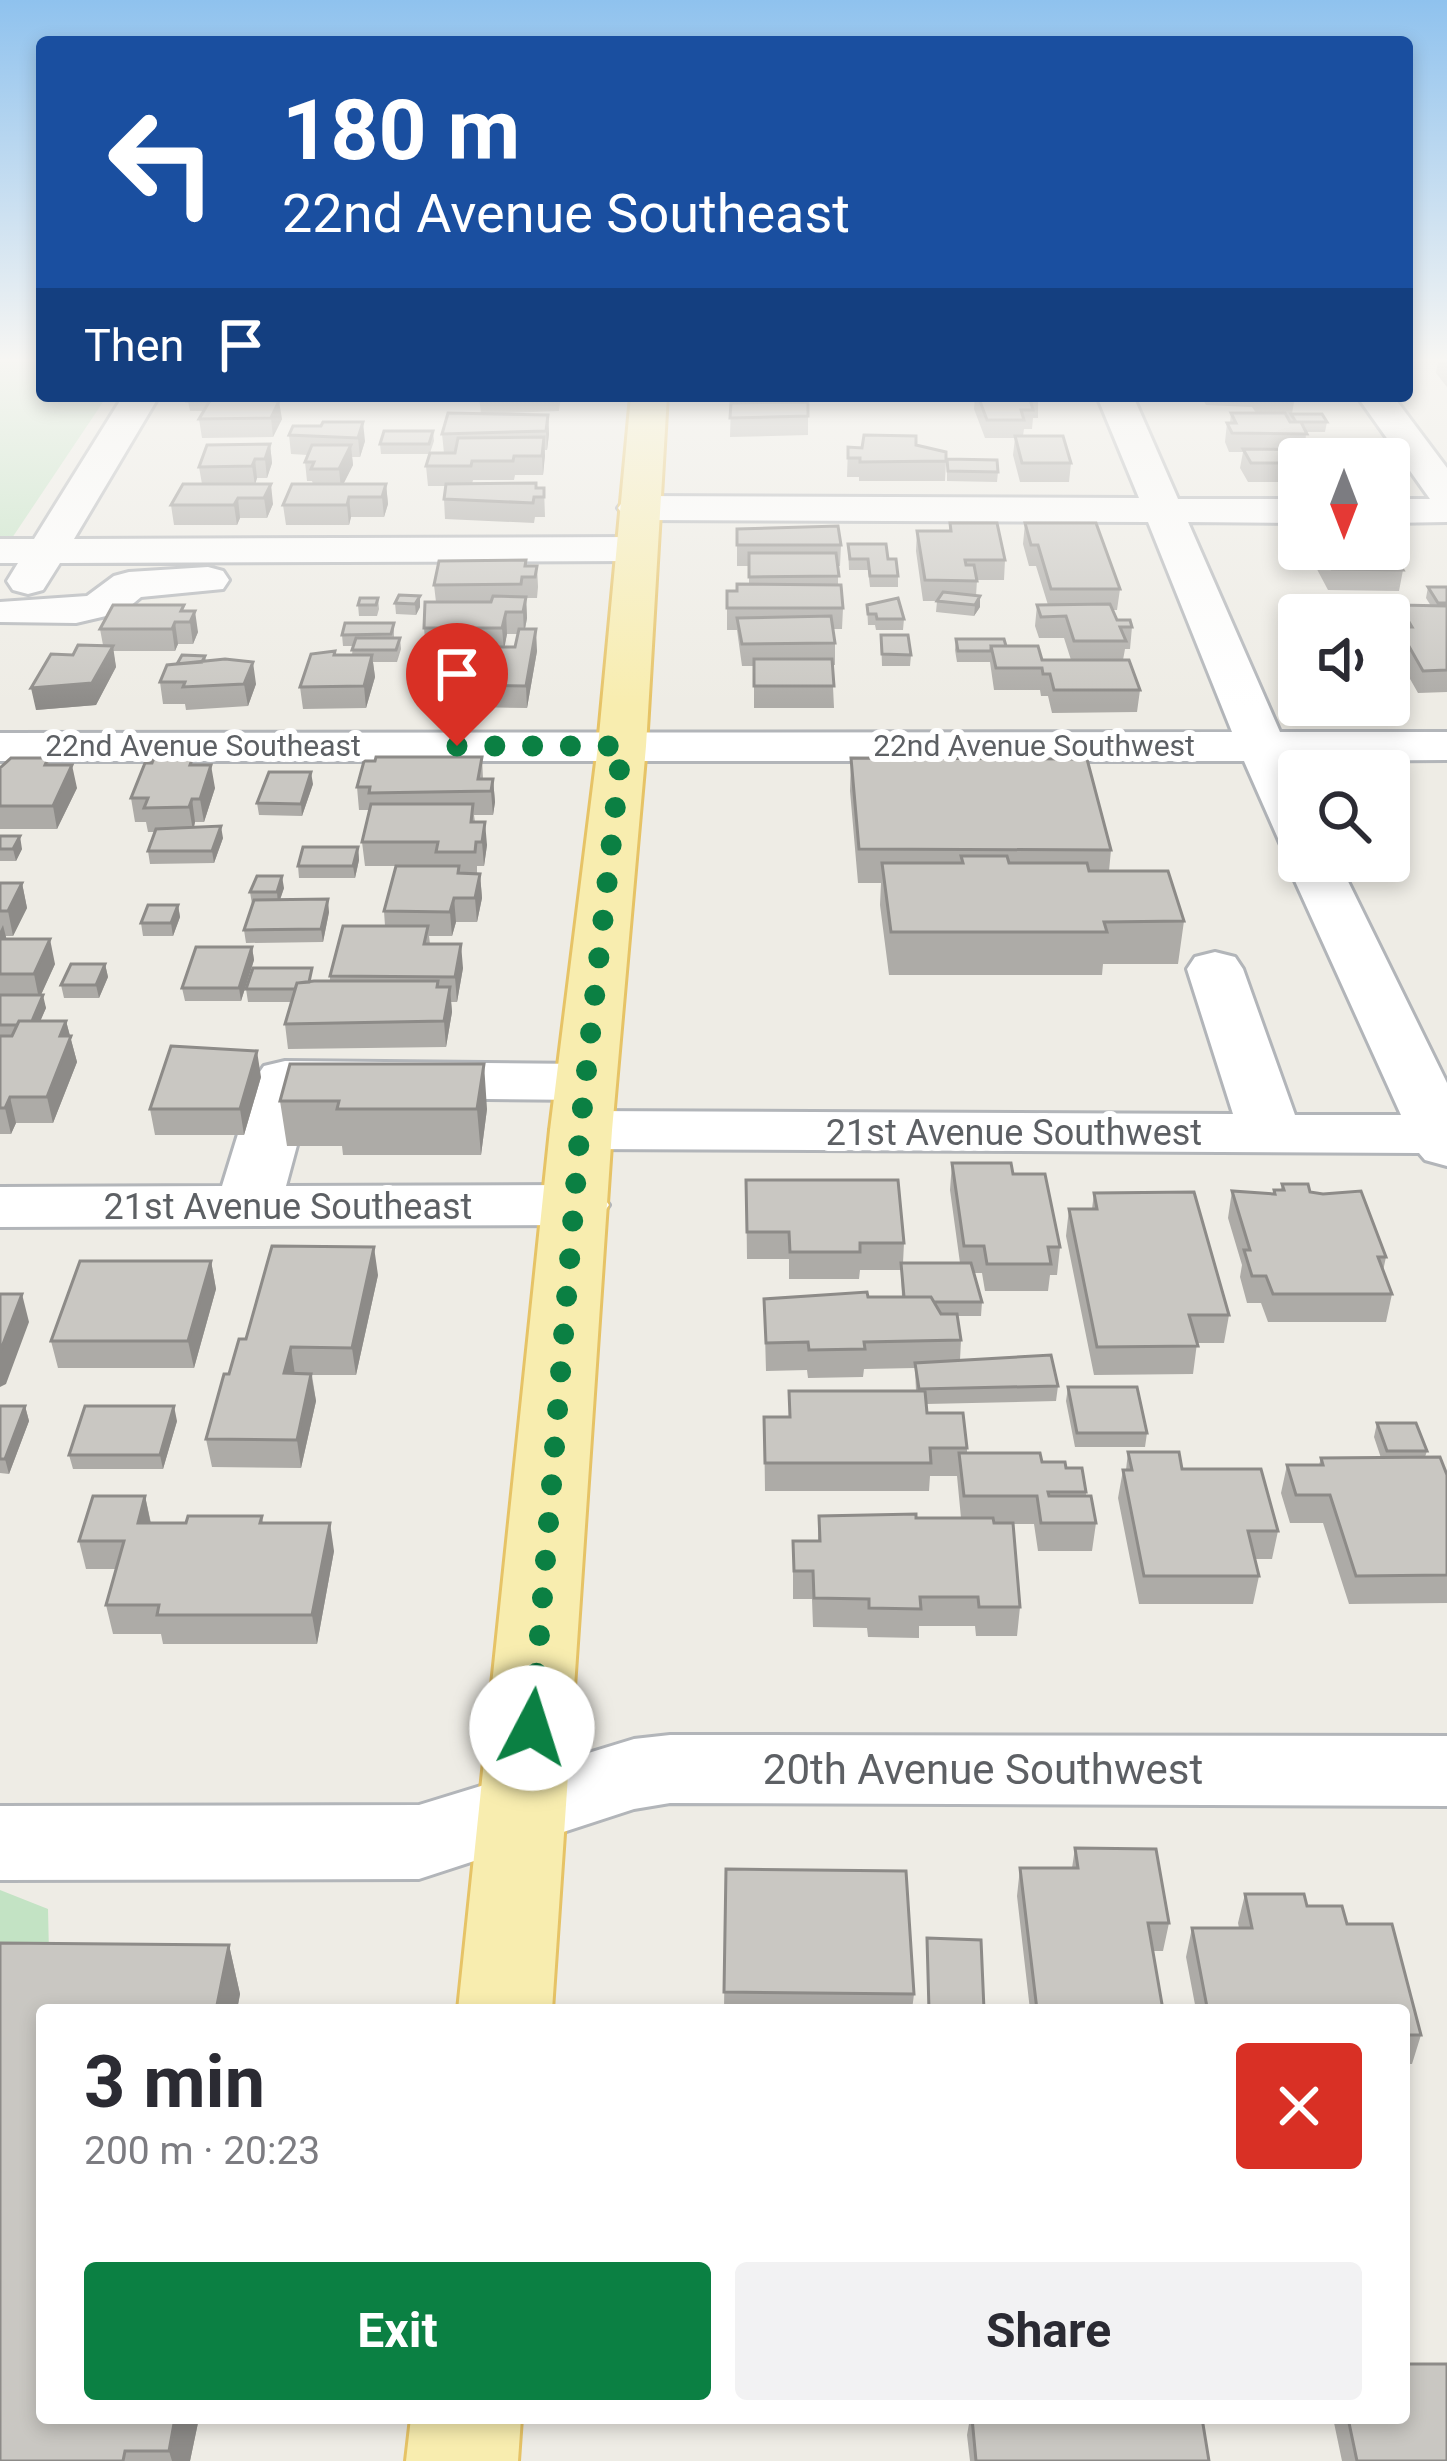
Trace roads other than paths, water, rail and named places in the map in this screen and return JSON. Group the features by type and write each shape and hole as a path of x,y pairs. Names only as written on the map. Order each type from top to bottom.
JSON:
{"main road":[{"path":"507,2004 583,1106 622,746 642,477"},
{"path":"462,2461 465,2424"}],"street":[{"path":"5,622 91,477"},
{"path":"1147,477 1278,788"},
{"path":"0,550 334,550 637,528 1278,511"},
{"path":"1410,511 1447,511"},
{"path":"5,622 104,605 122,598 129,585 143,580 312,576 326,568 334,550"},
{"name":"22nd Avenue Southwest","path":"622,746 1447,746"},
{"name":"22nd Avenue Southeast","path":"0,747 622,746"},
{"path":"1322,882 1444,1138"},
{"path":"1215,969 1270,1133"},
{"name":"21st Avenue Southwest","path":"248,1206 285,1079 583,1106 1444,1138"},
{"name":"21st Avenue Southeast","path":"0,1207 576,1205"},
{"name":"20th Avenue Southwest","path":"0,1843 419,1842 634,1774 670,1769 1447,1771"}]}
